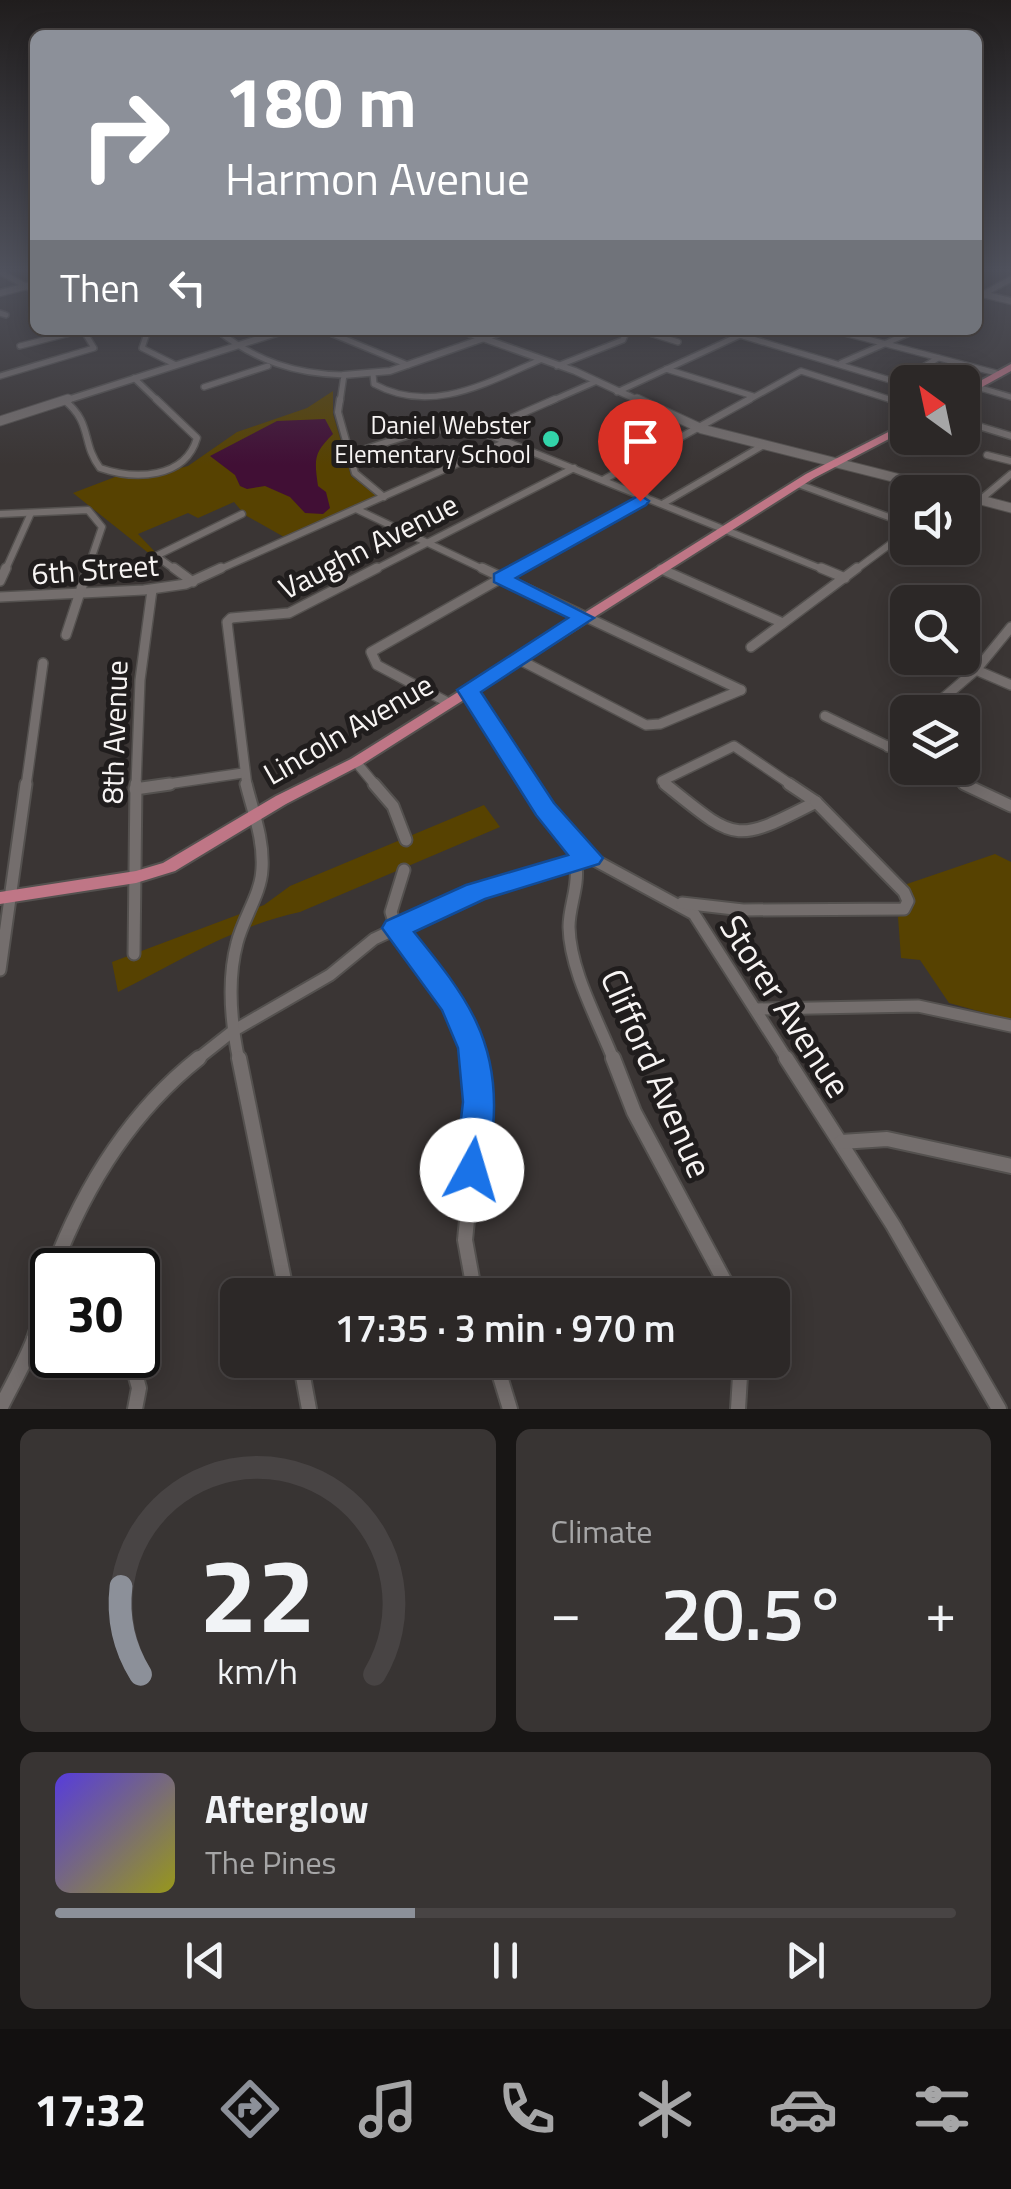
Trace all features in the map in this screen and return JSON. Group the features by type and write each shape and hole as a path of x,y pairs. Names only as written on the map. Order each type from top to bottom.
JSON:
{"main road":[{"path":"980,386 1011,367"},
{"name":"Lincoln Avenue","path":"6,897 136,877 170,867 254,816 356,762 726,528 890,435"}],"street":[{"path":"20,346 63,335"},
{"path":"0,376 90,350 95,344 87,335"},
{"path":"146,335 142,348 176,364"},
{"path":"223,335 271,365 298,372 344,375 372,374 408,365 492,335"},
{"path":"0,420 270,335"},
{"path":"335,335 408,365"},
{"path":"471,335 597,382 696,428 890,477"},
{"path":"557,366 618,342 626,335"},
{"path":"656,335 678,342"},
{"path":"616,392 739,335 894,380 938,358"},
{"path":"851,335 1000,374"},
{"path":"840,364 907,335"},
{"path":"372,374 374,384 386,392 426,400 540,360"},
{"path":"204,387 271,365"},
{"path":"666,369 752,396"},
{"path":"603,480 801,371 890,400"},
{"path":"344,375 338,412 350,454 358,478 384,496"},
{"path":"64,400 84,415 94,462 108,472 135,474 173,467 190,456 198,441 134,378"},
{"path":"482,431 597,382"},
{"path":"980,388 1011,398"},
{"path":"606,432 652,409"},
{"path":"350,454 371,450 425,428 452,425 482,431 845,578"},
{"path":"980,426 1011,436"},
{"name":"6th Street","path":"0,597 152,590 193,582 506,442"},
{"path":"664,503 762,446"},
{"path":"988,454 1011,462"},
{"name":"Vaughn Avenue","path":"242,773 227,622 231,618 289,613 574,468"},
{"path":"980,500 1011,474"},
{"path":"798,484 890,521"},
{"path":"448,703 378,666 370,652 646,496"},
{"path":"980,500 1011,508"},
{"path":"356,509 741,690 660,724 639,724 518,659"},
{"path":"0,514 85,510 102,529 66,635"},
{"path":"0,580 30,513"},
{"path":"193,582 156,556 242,514"},
{"path":"751,646 890,542"},
{"path":"661,569 784,623"},
{"name":"8th Avenue","path":"134,954 143,638 152,590"},
{"path":"980,665 1011,626"},
{"path":"0,970 6,897 42,663"},
{"path":"980,672 1011,685"},
{"path":"947,695 970,675"},
{"name":"Storer Avenue","path":"468,690 545,809 573,844 615,874 682,903 694,914 841,1142 999,1409"},
{"path":"826,716 888,747"},
{"path":"682,903 743,910 899,911 908,901 897,884 816,802 734,746 662,781 710,818 737,833 752,833 816,802"},
{"path":"356,762 393,806 406,840"},
{"path":"136,789 242,773 263,848 262,875 232,967 233,1031 284,1278"},
{"path":"967,785 1011,806"},
{"path":"61,1248 113,1148 168,1083 233,1031 330,975 374,939 396,928 475,892 590,858"},
{"name":"Clifford Avenue","path":"576,865 578,880 570,926 575,961 634,1112 723,1278"},
{"path":"404,870 391,912 396,928 454,1004 474,1048 479,1102 465,1240 472,1278"},
{"path":"757,1009 829,1004 918,1006 1011,1026"},
{"path":"841,1142 887,1138 1011,1166"},
{"path":"0,1409 30,1347"},
{"path":"135,1409 139,1388 136,1378"},
{"path":"304,1378 310,1409"},
{"path":"501,1378 510,1409"},
{"path":"738,1409 739,1378"}],"shaded area":[{"path":"333,391 333,414 351,476 377,496 284,537 245,515 234,502 198,518 188,513 138,534 156,553 151,555 73,493 115,477 151,476 188,466 237,432 307,408"},
{"path":"325,419 333,434 322,446 316,462 318,486 326,492 330,508 323,514 305,513 290,497 265,486 240,486 235,475 210,456 277,421"},
{"path":"484,805 500,827 300,912 252,926 118,992 112,962 264,905 290,886"},
{"path":"995,854 1011,862 1011,1020 949,1003 920,960 901,958 898,917 911,911 915,901 904,885"}],"place":[{"name":"Daniel Webster Elementary School","path":"551,439"}],"route":[{"path":"472,1170 479,1102 474,1048 454,1004 396,928 475,892 590,858 573,844 534,794 468,690 584,618 500,578 640,501"}]}
